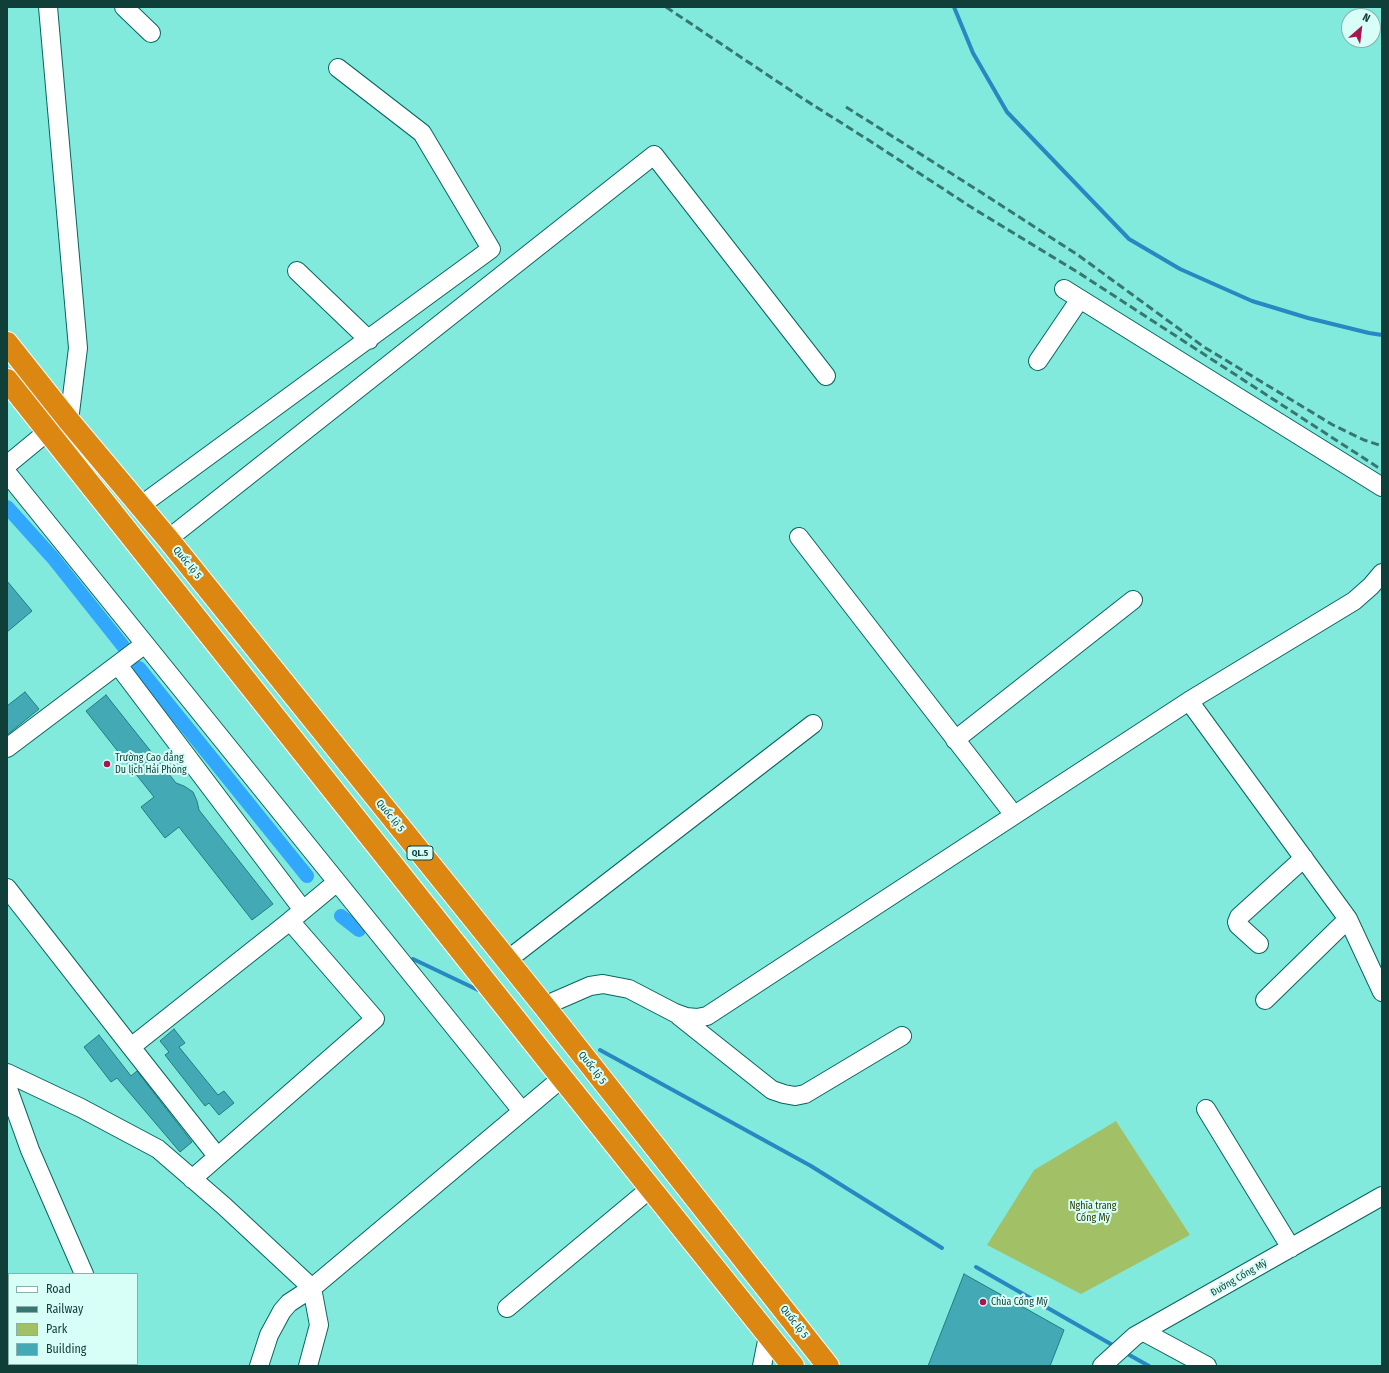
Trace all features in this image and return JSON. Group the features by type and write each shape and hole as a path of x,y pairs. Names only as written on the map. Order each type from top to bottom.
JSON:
{"highway":[{"name":"Quốc lộ 5","path":"7,343 69,421 168,539 506,961 544,1006 828,1366"},
{"name":"QL.5","path":"7,380 793,1366"}],"street":[{"path":"48,7 78,348 69,421"},
{"path":"124,7 151,33"},
{"path":"140,506 369,340 491,249 422,133 338,68"},
{"path":"168,539 654,155 826,376"},
{"path":"298,271 369,340"},
{"path":"1064,289 1382,487"},
{"path":"1038,361 1080,299"},
{"path":"7,465 47,432"},
{"path":"7,473 522,1111"},
{"path":"799,537 1014,815"},
{"path":"544,1006 590,986 603,984 629,989 675,1013 686,1017 697,1018 707,1016 1189,701 1354,601 1371,586 1382,573"},
{"path":"955,740 1133,600"},
{"path":"7,748 145,644"},
{"path":"118,665 297,916 375,1020 192,1179"},
{"path":"1189,701 1348,919 1382,992"},
{"path":"506,961 813,724"},
{"path":"1259,944 1238,925 1237,922 1239,917 1304,858"},
{"path":"131,1047 297,916 337,882"},
{"path":"7,888 217,1156"},
{"path":"1265,1000 1348,919"},
{"path":"675,1013 772,1090 795,1096 805,1094 902,1036"},
{"path":"7,1073 81,1108 158,1149 224,1206 312,1288 319,1324 308,1366"},
{"path":"259,1366 269,1335 282,1311 289,1303 312,1288 562,1078"},
{"path":"7,1086 30,1150 84,1273"},
{"path":"1206,1109 1292,1248"},
{"path":"507,1308 651,1188"},
{"name":"Đường Cống Mỹ","path":"1103,1365 1140,1334 1382,1196"},
{"path":"1140,1334 1207,1366"},
{"path":"762,1366 768,1336"}],"green space":[{"name":"Nghĩa trang Cống Mỹ","path":"1116,1121 1190,1235 1081,1294 987,1245 1034,1170"}],"building":[{"path":"7,581 32,611 7,632"},
{"path":"25,692 39,709 7,735 7,706"},
{"path":"106,695 176,783 193,792 199,810 273,904 252,920 179,827 165,838 141,807 154,797 86,711"},
{"path":"174,1029 185,1043 179,1047 218,1095 224,1091 234,1103 219,1115 209,1103 205,1106 165,1055 169,1052 160,1041"},
{"path":"99,1035 131,1076 137,1071 192,1142 180,1152 117,1078 111,1082 84,1047"},
{"name":"Chùa Cống Mỹ","path":"964,1274 1064,1330 1050,1366 928,1366"}],"waterway":[{"path":"954,7 973,53 1007,112 1129,239 1180,269 1252,301 1308,318 1382,335"},
{"path":"7,507 53,558 123,646"},
{"path":"139,668 307,876"},
{"path":"341,916 359,930"},
{"path":"413,959 478,990"},
{"path":"600,1050 811,1166 942,1248"},
{"path":"976,1267 1116,1347"},
{"path":"1124,1352 1149,1366"}],"railway":[{"path":"666,7 802,98 974,209 1079,273 1382,470"},
{"path":"846,107 1078,255 1204,347 1333,425 1364,440 1382,446"}],"place":[{"name":"Trường Cao đẳng Du lịch Hải Phòng","path":"107,764"},
{"name":"Chùa Cống Mỹ","path":"983,1302"}]}
